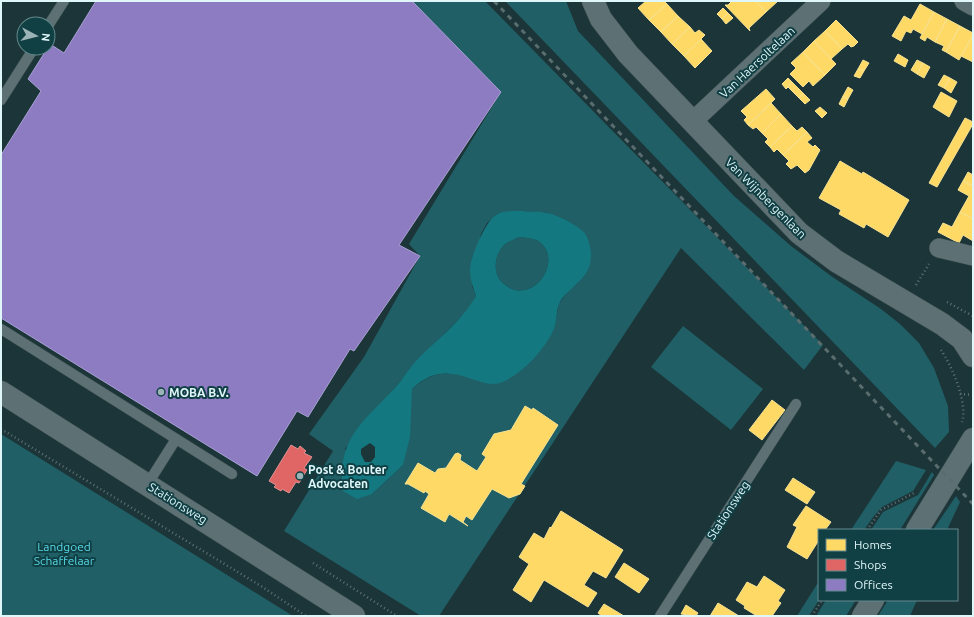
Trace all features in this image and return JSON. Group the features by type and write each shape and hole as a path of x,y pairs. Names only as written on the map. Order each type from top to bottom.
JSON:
{"street":[{"name":"Van Wijnbergenlaan","path":"593,1 601,19 628,54 785,220 815,247 836,261 942,324 962,339 973,356"},
{"name":"Van Haersoltelaan","path":"692,122 821,1"},
{"path":"964,1 973,6"},
{"path":"939,248 973,256"},
{"name":"Stationsweg","path":"1,392 354,616"},
{"path":"918,529 967,432"},
{"path":"863,616 872,601"}],"lane":[{"path":"54,16 64,1"},
{"path":"1,100 29,56"},
{"path":"1,329 232,474"},
{"name":"Stationsweg","path":"660,616 796,404"},
{"path":"147,484 176,439"}],"path":[{"path":"914,288 939,248"},
{"path":"945,356 958,385 967,432"},
{"path":"960,394 973,395"},
{"path":"1,429 261,586 306,616"},
{"path":"868,529 881,510 916,493 919,487"},
{"path":"812,616 821,601"}],"green space":[{"path":"412,1 485,1 823,345 804,370 681,248 439,616 421,616 284,531 333,451 309,434 364,357 420,256 409,244 501,92","holes":["523,211 548,213 574,226 577,283 570,288 559,304 554,328 490,383 458,375 440,374 422,381 412,389 403,465 372,494 345,449 415,363 470,308 476,296 472,286 481,234 487,223 496,215 505,212"]},
{"path":"505,1 566,1 578,31 734,196 791,246 831,276 881,309 900,324 919,343 934,368 948,406 949,432 935,448"},
{"path":"519,237 540,242 547,252 548,262 546,272 541,280 533,287 524,290 514,290 500,280 497,274 496,263 497,257 503,246 509,241"},
{"path":"683,326 763,389 731,430 651,367"},
{"name":"Landgoed Schaffelaar","path":"1,434 293,616 1,616"},
{"path":"896,461 926,470 913,491 882,507 865,529 852,529"},
{"path":"932,472 934,475 901,529 872,529 883,512 918,495"},
{"path":"956,496 960,502 947,529 934,529"},
{"path":"818,583 818,601 809,616 797,616"},
{"path":"825,601 855,601 846,616 816,616"},
{"path":"887,601 917,601 910,616 878,616"}],"shaded area":[{"path":"520,211 544,212 569,222 584,232 591,250 591,260 588,270 560,302 556,323 550,337 534,359 505,381 495,384 485,383 463,376 439,374 426,379 412,389 410,437 403,465 372,494 357,499 343,491 342,473 344,459 347,446 353,435 361,424 395,388 416,361 464,314 476,296 471,276 471,264 483,231 492,218 499,213","holes":["519,237 540,242 547,252 548,262 546,272 541,280 533,287 524,290 514,290 504,284 500,280 496,269 497,257 503,246","370,443 375,447 375,457 371,462 365,462 361,454 361,449"]}],"building: Homes":[{"path":"646,1 664,1 667,4 649,20 638,8"},
{"path":"732,1 755,1 766,12 749,28 750,31 725,5 728,5"},
{"path":"755,1 778,1 766,12"},
{"path":"667,4 678,16 661,32 649,20"},
{"path":"920,4 934,12 922,34 913,29 911,33 906,31 901,41 892,36 904,16 911,20"},
{"path":"723,8 728,13 722,19 717,14"},
{"path":"934,12 947,19 935,42 927,37 925,41 920,38"},
{"path":"728,13 733,18 726,24 722,19"},
{"path":"678,16 690,27 672,44 661,32"},
{"path":"947,19 960,26 946,52 942,50 944,46 935,42"},
{"path":"836,20 858,42 854,46 851,47 848,44 842,49 825,31"},
{"path":"960,26 973,33 973,35 959,60 946,52"},
{"path":"690,27 695,33 699,30 705,35 684,56 672,44"},
{"path":"825,31 842,49 831,59 814,41"},
{"path":"973,35 973,62 961,56"},
{"path":"701,39 712,51 695,68 684,56"},
{"path":"814,41 836,64 825,75 803,52"},
{"path":"803,52 825,75 813,86 809,81 803,87 790,74 796,68 791,63"},
{"path":"898,54 908,60 905,67 894,61"},
{"path":"863,60 869,63 864,71 858,69"},
{"path":"917,60 923,63 917,74 911,70"},
{"path":"923,63 930,67 924,78 917,74"},
{"path":"858,69 864,71 860,78 854,76"},
{"path":"944,75 950,78 944,88 938,85"},
{"path":"788,78 792,82 786,89 782,84"},
{"path":"950,78 957,82 951,93 944,88"},
{"path":"792,82 803,93 799,98 788,87 786,89"},
{"path":"848,87 853,90 848,99 843,96"},
{"path":"766,89 775,99 748,125 744,120 747,117 741,111"},
{"path":"941,92 957,101 949,117 933,107"},
{"path":"803,93 810,100 805,104 799,98"},
{"path":"843,96 848,99 844,107 839,104"},
{"path":"771,103 781,114 762,133 756,127 753,129 748,125"},
{"path":"820,107 827,113 822,118 815,111"},
{"path":"781,114 792,126 770,147 765,142 768,139 762,133"},
{"path":"965,118 973,122 973,124 937,187 929,183"},
{"path":"792,126 797,131 802,127 807,132 783,155 777,149 774,152 770,147"},
{"path":"807,132 812,138 807,142 813,147 815,145 820,150 809,170 805,173 797,165 791,169 786,164 789,161 783,155"},
{"path":"840,161 862,174 863,172 909,200 888,237 866,224 864,228 839,214 841,210 819,198"},
{"path":"968,172 973,175 973,186 963,181"},
{"path":"963,181 973,186 973,219 960,212 969,196 958,190"},
{"path":"960,212 973,219 973,241 963,235 959,243 938,232 943,223 952,227"},
{"path":"772,400 785,410 762,440 749,430"},
{"path":"525,406 532,410 533,408 558,425 521,484 525,486 520,494 509,498 492,489 472,520 466,516 463,522 468,526 449,514 445,522 421,508 429,494 425,491 424,493 408,484 405,484 418,463 435,473 438,469 446,468 455,454 458,453 461,455 460,460 477,471 486,457 482,454 494,434 511,430"},
{"path":"793,478 815,492 807,504 785,490"},
{"path":"806,506 831,522 826,529 818,529 818,542 807,559 787,547 797,527 793,525"},
{"path":"561,511 623,550 606,578 593,571 584,585 597,593 588,607 544,580 531,602 513,590 529,564 519,557 534,533 544,539"},
{"path":"624,563 649,579 639,593 615,577"},
{"path":"764,576 785,590 778,601 781,603 772,616 757,616 744,608 745,606 736,600 747,582 757,587"},
{"path":"718,603 739,616 710,616"},
{"path":"604,604 624,616 602,616 598,613"},
{"path":"686,605 698,613 696,616 681,614"}],"building: Shops":[{"path":"291,445 298,449 300,446 306,451 304,453 312,457 304,468 307,470 299,483 296,482 289,493 274,487 276,485 269,481"}],"building: Offices":[{"path":"96,1 412,1 501,92 399,245 420,256 354,351 350,349 308,417 297,411 257,476 1,318 1,155 41,91 28,79 42,56 56,56 56,48 64,53"}],"railway":[{"path":"494,1 973,504"}],"place":[{"name":"MOBA B.V.","path":"161,392"},
{"name":"Post & Bouter Advocaten","path":"300,476"}]}
